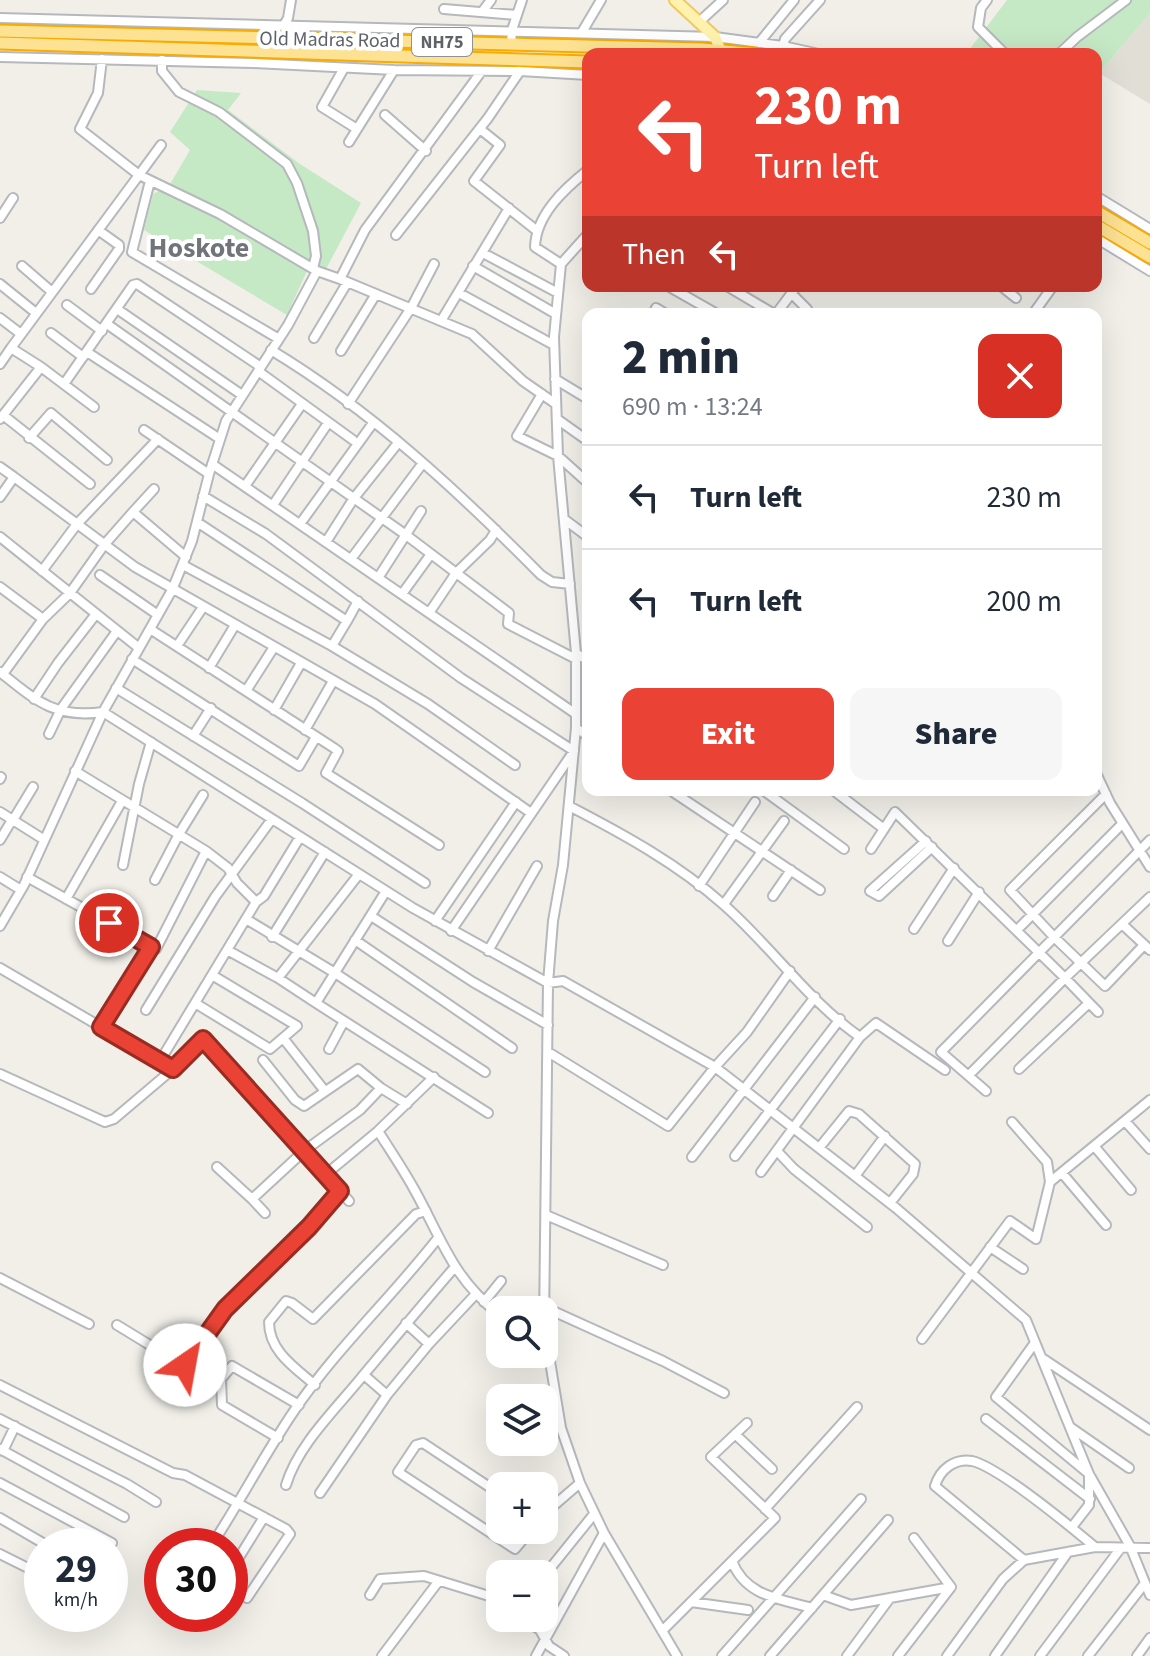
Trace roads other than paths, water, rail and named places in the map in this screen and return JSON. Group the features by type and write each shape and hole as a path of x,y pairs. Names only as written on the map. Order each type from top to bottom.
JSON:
{"highway":[{"name":"Old Madras Road","path":"0,31 167,41 253,57 511,58 582,62"},
{"name":"Old Madras Road","path":"0,43 167,41 678,48"},
{"path":"1102,215 1150,243"},
{"path":"1102,229 1150,257"}],"main road":[{"path":"682,2 715,37 720,48"}],"street":[{"path":"283,27 291,0"},
{"path":"511,44 512,30 522,0"},
{"path":"582,32 601,0"},
{"path":"699,22 723,0"},
{"path":"758,48 794,0"},
{"path":"783,46 785,39 820,0"},
{"path":"987,0 981,8 978,27 999,48"},
{"path":"1065,48 1126,0"},
{"path":"444,9 486,4 517,15"},
{"path":"0,18 167,41"},
{"path":"0,57 102,59 167,41 283,27 715,37 758,48 792,48"},
{"path":"0,926 21,890 103,712 172,590 197,522 220,439 232,411 279,339 315,270 313,231 297,183 287,164 219,112 179,92 162,71 167,41"},
{"path":"253,57 344,68 582,75"},
{"path":"102,59 98,93 80,129 139,175 184,195 315,270 472,334 523,381 556,404"},
{"path":"344,68 322,107 357,129"},
{"path":"349,142 394,70"},
{"path":"396,235 480,129 520,71"},
{"path":"314,338 344,281 365,230 426,151 481,72"},
{"path":"385,115 426,151"},
{"path":"480,129 500,145 474,181 536,230"},
{"path":"0,364 161,145"},
{"path":"561,264 535,247 536,230 566,187 582,175"},
{"path":"150,181 132,252 279,339"},
{"path":"1,215 13,198"},
{"path":"1102,200 1150,229"},
{"path":"441,321 509,208"},
{"path":"91,289 119,249 119,245 98,230"},
{"path":"544,1296 548,983 576,728 576,656 558,456 554,345 561,264 582,241"},
{"path":"1102,242 1150,271"},
{"path":"483,253 558,293"},
{"path":"348,404 411,308 434,264"},
{"path":"22,266 52,292"},
{"path":"473,266 556,314"},
{"path":"0,284 36,313"},
{"path":"64,384 137,284 260,369 353,440"},
{"path":"678,292 706,308"},
{"path":"737,292 765,308"},
{"path":"780,308 792,292"},
{"path":"1008,292 1016,298"},
{"path":"459,293 554,345"},
{"path":"341,351 376,294"},
{"path":"67,305 232,411 406,535 509,613 508,624 582,658"},
{"path":"117,309 242,395"},
{"path":"0,318 21,334"},
{"path":"51,333 220,439"},
{"path":"11,348 94,407"},
{"path":"271,350 348,404 458,492 541,575 552,582 570,584"},
{"path":"41,367 1,417 90,484"},
{"path":"555,379 582,395"},
{"path":"542,394 517,436 558,456 582,478"},
{"path":"245,486 302,404"},
{"path":"29,438 51,413 107,460"},
{"path":"557,419 582,437"},
{"path":"273,505 328,423"},
{"path":"300,524 373,423"},
{"path":"144,430 209,474"},
{"path":"42,571 77,524 158,439"},
{"path":"326,542 354,498 398,443"},
{"path":"351,559 423,463"},
{"path":"212,464 576,714"},
{"path":"0,467 104,545 172,590 375,704 531,813"},
{"path":"0,497 14,477"},
{"path":"154,489 104,545 70,593 43,619 2,673 41,704 81,715 103,712 451,931 548,983 563,981 715,1067 890,1203 1026,1320 1089,1474 1150,1595"},
{"path":"203,496 266,534 461,678 574,751"},
{"path":"378,578 421,511"},
{"path":"133,512 184,561 414,696 515,765"},
{"path":"564,519 582,532"},
{"path":"197,522 347,621"},
{"path":"429,613 456,573 490,540 496,530"},
{"path":"0,537 139,648"},
{"path":"402,594 431,554"},
{"path":"100,575 158,615"},
{"path":"0,587 43,619"},
{"path":"332,646 358,601"},
{"path":"177,646 203,607"},
{"path":"34,699 96,614"},
{"path":"209,668 235,625"},
{"path":"150,629 338,751 326,773 439,845"},
{"path":"49,734 61,709 117,631"},
{"path":"246,691 274,647"},
{"path":"132,659 299,766 316,737"},
{"path":"274,710 301,663"},
{"path":"305,730 333,681"},
{"path":"116,688 425,883"},
{"path":"193,736 211,708"},
{"path":"576,728 582,732"},
{"path":"123,865 151,742"},
{"path":"451,931 574,751"},
{"path":"75,771 206,851 228,868 256,902"},
{"path":"1102,786 1150,867"},
{"path":"0,840 33,787"},
{"path":"1106,794 1010,890 1105,986 1147,948 1122,924"},
{"path":"155,880 203,795"},
{"path":"679,796 820,890"},
{"path":"771,796 844,849"},
{"path":"841,796 884,829"},
{"path":"66,899 122,801"},
{"path":"435,921 516,802"},
{"path":"699,886 755,802"},
{"path":"569,806 620,833 724,904 815,997 860,1037"},
{"path":"0,812 43,839"},
{"path":"871,849 895,812 1018,929 1098,1012"},
{"path":"146,1010 215,897 272,819"},
{"path":"724,904 784,821"},
{"path":"1018,929 1122,824"},
{"path":"160,1061 256,902 264,896 300,837"},
{"path":"986,1091 941,1052 1150,840"},
{"path":"929,844 879,896 870,891 929,844"},
{"path":"27,877 156,949 206,851"},
{"path":"272,937 325,852"},
{"path":"488,951 537,866"},
{"path":"914,929 954,868"},
{"path":"773,896 791,870"},
{"path":"278,978 359,874"},
{"path":"0,877 21,890"},
{"path":"316,1003 386,891"},
{"path":"948,941 979,892"},
{"path":"969,1075 1150,897"},
{"path":"371,916 486,990 548,1025"},
{"path":"246,919 335,973 485,1072"},
{"path":"355,940 512,1048"},
{"path":"101,1027 151,947"},
{"path":"227,950 278,978 488,1113"},
{"path":"0,968 173,1069"},
{"path":"548,1052 668,1126 747,1032 790,971"},
{"path":"212,975 297,1026"},
{"path":"692,1157 815,997"},
{"path":"195,1003 270,1049 304,1017"},
{"path":"1019,1069 1089,1003"},
{"path":"735,1156 840,1019"},
{"path":"329,1049 344,1021"},
{"path":"761,1172 860,1037 876,1023 945,1070"},
{"path":"283,1038 324,1090"},
{"path":"0,1074 105,1122 114,1119 203,1039 349,1201"},
{"path":"263,1060 295,1100 304,1106 358,1069 407,1104"},
{"path":"325,1175 378,1131 434,1077"},
{"path":"252,1199 304,1151 360,1110 381,1088"},
{"path":"1050,1182 1150,1100"},
{"path":"819,1148 849,1111 859,1114 915,1164 913,1174 890,1203"},
{"path":"1125,1121 1150,1149"},
{"path":"922,1339 1010,1221 1036,1239 1050,1182 1047,1162 1012,1122"},
{"path":"378,1131 426,1211 454,1268 475,1295 484,1302 501,1281"},
{"path":"855,1176 885,1136"},
{"path":"1095,1147 1131,1190"},
{"path":"777,1151 794,1169 867,1227"},
{"path":"217,1167 265,1213"},
{"path":"1062,1173 1106,1225"},
{"path":"117,1325 184,1366 225,1309 309,1227 340,1191"},
{"path":"315,1385 285,1360 269,1336 269,1322 286,1301 313,1319 416,1214 426,1211"},
{"path":"546,1215 663,1265"},
{"path":"222,1528 299,1405 438,1238"},
{"path":"990,1247 1023,1269"},
{"path":"286,1485 289,1474 320,1426 454,1268"},
{"path":"0,1278 89,1324"},
{"path":"320,1493 387,1395 475,1295"},
{"path":"558,1313 663,1361 724,1393"},
{"path":"406,1323 429,1344"},
{"path":"1034,1344 996,1397 1089,1474 1089,1505 1072,1527"},
{"path":"1041,1357 1150,1430"},
{"path":"278,1438 222,1405 221,1379 232,1366 299,1405"},
{"path":"550,1368 561,1428 580,1483 604,1533 677,1656"},
{"path":"364,1375 387,1395"},
{"path":"0,1385 173,1473 185,1475 286,1529 290,1534 248,1597"},
{"path":"765,1509 857,1407"},
{"path":"0,1419 156,1502"},
{"path":"986,1419 1090,1499"},
{"path":"662,1631 775,1518 711,1457 747,1423"},
{"path":"15,1426 1,1450 124,1517"},
{"path":"1069,1427 1129,1468"},
{"path":"735,1434 772,1469"},
{"path":"486,1485 423,1443 416,1445 398,1472 486,1530"},
{"path":"1024,1560 935,1486 942,1473 954,1462 963,1460 986,1465 1095,1547"},
{"path":"0,1483 84,1528"},
{"path":"558,1502 580,1483"},
{"path":"722,1656 861,1499"},
{"path":"557,1560 594,1514"},
{"path":"248,1543 264,1517"},
{"path":"0,1518 24,1532"},
{"path":"770,1656 888,1520"},
{"path":"536,1656 604,1533"},
{"path":"914,1538 951,1587"},
{"path":"947,1656 1003,1579 1024,1560 1095,1547 1150,1548"},
{"path":"1040,1656 1125,1548"},
{"path":"995,1656 1068,1552"},
{"path":"0,1554 24,1566"},
{"path":"732,1561 751,1587 774,1598 812,1608"},
{"path":"370,1595 380,1579 424,1576 486,1595"},
{"path":"382,1656 438,1582"},
{"path":"1088,1656 1145,1583"},
{"path":"823,1595 851,1605 951,1587"},
{"path":"898,1656 951,1587"},
{"path":"847,1656 890,1598"},
{"path":"691,1602 748,1610"},
{"path":"541,1632 549,1646 564,1656"},
{"path":"1137,1656 1150,1638"}],"district":[{"name":"Hoskote","path":"199,248"}]}
